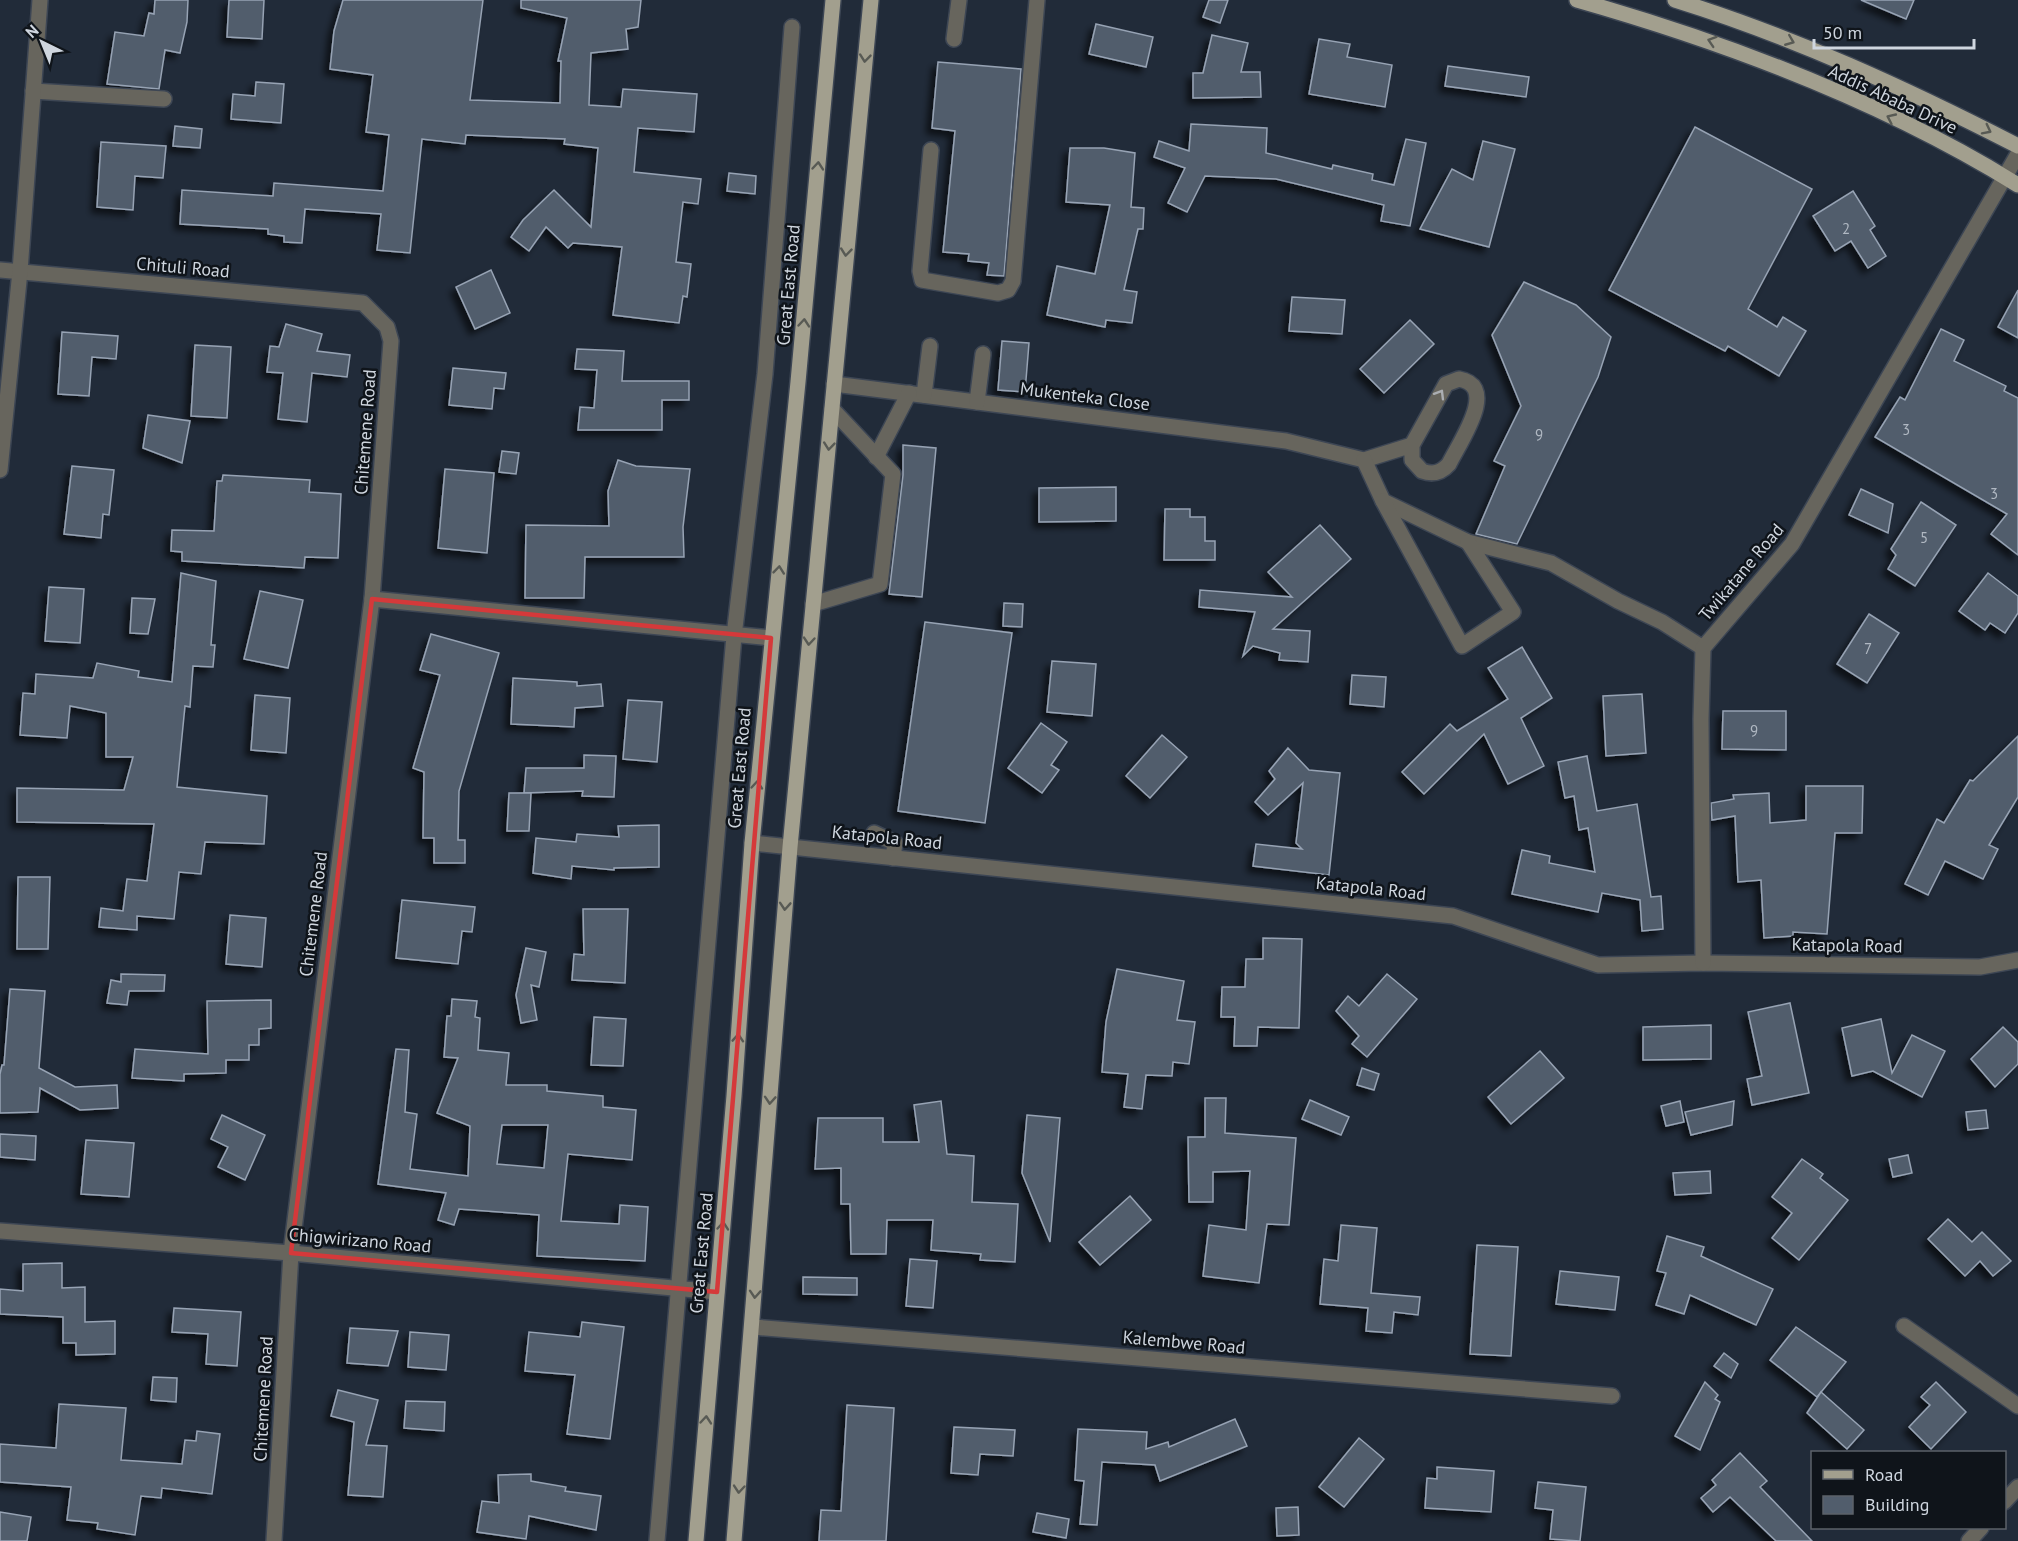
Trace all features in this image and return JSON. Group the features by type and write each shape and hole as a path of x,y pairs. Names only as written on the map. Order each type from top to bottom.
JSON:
{"main road":[{"name":"Great East Road","path":"696,1541 752,843 833,0"},
{"path":"734,1541 790,847 871,0"},
{"name":"Addis Ababa Drive","path":"1577,0 1721,44 1944,143 2018,185"},
{"name":"Addis Ababa Drive","path":"1676,0 1729,16 1869,73 2018,146"}],"street":[{"path":"0,470 20,271 40,0"},
{"path":"954,39 959,0"},
{"path":"931,150 920,271 922,280 990,292 1008,290 1013,281 1037,0"},
{"path":"657,1541 734,636 765,374 792,27"},
{"path":"33,91 164,99"},
{"name":"Twikatane Road","path":"1703,963 1701,731 1703,648 1792,544 2018,153"},
{"name":"Chituli Road","path":"0,270 363,303"},
{"name":"Chitemene Road","path":"274,1541 291,1253 372,599 391,341 387,327 363,303"},
{"path":"876,457 916,394 930,346"},
{"path":"977,402 983,354"},
{"path":"1412,445 1412,460 1422,471 1437,473 1444,470 1478,404 1476,390 1472,384 1459,379 1446,384 1412,445 1364,460 1383,501 1462,646 1513,612 1468,542"},
{"name":"Mukenteka Close","path":"834,384 1286,441 1364,460"},
{"path":"813,604 880,584 893,474 832,409"},
{"path":"1383,501 1468,542 1551,563 1618,601 1662,622 1703,648"},
{"path":"372,599 771,638"},
{"path":"874,833 895,843 893,858"},
{"name":"Katapola Road","path":"752,843 1453,916 1598,965 1703,963 1980,967 2018,960"},
{"name":"Chigwirizano Road","path":"0,1231 291,1253 717,1293"},
{"path":"1904,1326 2018,1406"},
{"name":"Kalembwe Road","path":"753,1327 1612,1396"},
{"path":"2006,1500 2018,1487"},
{"path":"1969,1541 1980,1529"}],"highlighted area":[{"path":"372,599 771,638 717,1292 291,1253"}],"building":[{"path":"155,0 188,0 187,22 180,53 165,50 159,89 107,84 115,32 144,36 149,13 154,14"},
{"path":"229,0 264,0 262,39 227,37"},
{"path":"343,0 483,0 470,100 560,103 561,61 558,61 567,18 521,8 521,0 641,0 638,27 626,29 628,49 591,53 589,105 621,107 623,89 697,94 694,132 638,128 634,172 701,179 698,204 683,202 676,262 691,264 687,297 683,296 679,323 613,315 622,247 573,243 568,248 546,227 529,251 511,237 523,220 554,190 591,227 598,148 564,144 565,139 466,135 465,144 422,139 410,253 377,250 381,214 305,209 302,243 284,242 284,236 268,234 268,229 180,224 182,190 273,196 274,183 383,191 389,135 366,132 373,75 330,69 334,31"},
{"path":"1209,0 1228,0 1220,23 1203,17"},
{"path":"1861,0 1914,0 1906,19"},
{"path":"1096,24 1153,37 1146,67 1089,54"},
{"path":"1212,35 1248,43 1241,72 1260,72 1261,97 1193,98 1193,73 1203,73"},
{"path":"1319,39 1350,44 1347,57 1392,65 1385,107 1309,94"},
{"path":"938,62 1021,69 1004,276 987,275 989,263 968,261 969,254 943,252 955,131 932,128"},
{"path":"1448,66 1529,77 1526,97 1445,86"},
{"path":"256,82 284,84 281,123 231,119 233,94 255,96"},
{"path":"1191,124 1267,128 1266,153 1332,169 1333,165 1373,174 1372,180 1394,185 1406,139 1426,143 1410,226 1381,221 1384,205 1276,179 1205,176 1187,212 1168,203 1185,168 1154,157 1159,141 1189,151"},
{"path":"175,126 202,129 200,148 173,146"},
{"path":"1695,127 1812,189 1748,309 1777,327 1783,317 1806,331 1779,376 1728,346 1725,351 1609,290"},
{"path":"1483,141 1515,149 1489,247 1420,229 1452,169 1473,180"},
{"path":"101,142 166,146 163,178 135,176 133,210 97,207"},
{"path":"1070,148 1104,148 1135,153 1131,207 1144,208 1143,229 1138,229 1124,290 1137,292 1132,323 1106,320 1105,327 1047,315 1057,266 1095,274 1110,205 1066,202"},
{"path":"729,173 756,176 755,194 727,191"},
{"path":"1853,191 1875,226 1870,230 1886,256 1868,268 1851,241 1835,251 1813,216"},
{"path":"491,270 510,313 475,329 456,287"},
{"path":"1524,282 1576,305 1611,337 1598,377 1517,544 1476,534 1505,466 1494,461 1521,406 1492,335"},
{"path":"2018,290 2018,338 1998,327"},
{"path":"1292,297 1345,300 1342,334 1289,331"},
{"path":"1410,320 1434,344 1384,393 1360,369"},
{"path":"286,324 322,334 317,351 350,355 347,377 312,373 307,422 278,419 283,373 267,372 270,346 279,347"},
{"path":"1941,329 1964,340 1954,361 2006,386 2004,391 2018,398 2018,555 1991,534 2007,514 1875,437 1900,397 1905,400"},
{"path":"62,332 118,336 116,359 92,357 89,396 58,394"},
{"path":"1002,341 1029,343 1025,392 998,390"},
{"path":"195,345 231,347 227,418 191,416"},
{"path":"577,349 624,351 622,381 689,381 689,400 662,400 662,430 578,430 580,407 594,408 597,370 575,369"},
{"path":"453,368 506,373 504,389 494,388 492,409 449,405"},
{"path":"148,415 190,421 182,463 143,448"},
{"path":"903,445 936,448 922,597 889,594 903,475"},
{"path":"502,451 519,453 516,474 499,472"},
{"path":"618,460 636,466 690,469 683,527 684,557 585,557 584,598 525,598 526,525 609,526 608,491"},
{"path":"72,466 114,470 109,515 103,514 101,538 64,534"},
{"path":"445,469 494,473 487,553 438,548"},
{"path":"223,475 310,480 309,492 341,494 338,558 305,557 304,568 182,561 182,552 171,551 172,530 214,531 217,481 222,481"},
{"path":"1116,487 1116,521 1039,522 1039,488"},
{"path":"1861,489 1893,504 1888,533 1849,515"},
{"path":"1921,502 1956,525 1915,586 1888,569 1896,555 1891,549"},
{"path":"1165,509 1190,509 1190,517 1205,517 1205,541 1215,541 1215,560 1164,560"},
{"path":"1320,525 1351,559 1273,629 1310,631 1308,662 1279,660 1280,653 1253,646 1243,656 1255,612 1199,607 1200,590 1292,597 1268,572"},
{"path":"181,573 216,581 211,645 215,645 213,667 193,666 190,707 185,706 177,787 267,796 264,844 205,842 201,874 179,872 174,919 137,916 137,930 99,927 101,908 123,911 127,879 147,881 154,824 17,822 17,788 124,790 133,757 106,757 106,713 70,706 67,738 20,735 23,693 35,694 36,674 93,678 97,663 139,671 138,677 172,682"},
{"path":"1988,573 2018,596 2018,613 2005,633 1990,623 1985,630 1959,611"},
{"path":"49,587 84,589 80,643 45,641"},
{"path":"260,591 303,600 288,668 244,659"},
{"path":"132,598 155,599 148,634 130,633"},
{"path":"1004,603 1023,604 1022,627 1003,626"},
{"path":"1869,614 1899,633 1867,683 1837,664"},
{"path":"925,622 1012,633 985,823 898,811"},
{"path":"431,634 499,653 459,791 458,840 465,840 465,863 434,863 434,838 423,838 424,772 413,768 440,675 420,670"},
{"path":"1522,647 1552,698 1521,718 1544,766 1508,784 1484,734 1424,794 1402,772 1450,724 1457,731 1508,699 1488,668"},
{"path":"1052,661 1096,664 1092,716 1047,712"},
{"path":"1352,675 1386,677 1384,707 1350,704"},
{"path":"513,678 577,682 577,686 601,684 603,706 575,708 574,727 511,724"},
{"path":"1642,694 1646,753 1606,756 1603,696"},
{"path":"255,695 290,698 286,753 251,750"},
{"path":"628,700 662,702 657,762 623,759"},
{"path":"1723,711 1786,711 1786,750 1722,749"},
{"path":"1041,723 1067,742 1051,765 1059,770 1042,793 1008,768"},
{"path":"1162,735 1187,757 1150,798 1126,776"},
{"path":"2018,736 2018,797 1989,845 1998,849 1983,879 1945,861 1928,895 1905,884 1937,819 1944,823 1970,780 1973,781"},
{"path":"1288,748 1309,770 1340,773 1329,875 1253,866 1256,844 1302,849 1296,843 1303,783 1268,815 1255,802 1275,779 1269,771"},
{"path":"584,755 616,756 614,797 582,796 583,791 524,793 526,768 584,768"},
{"path":"1587,756 1597,811 1637,804 1651,897 1661,896 1663,929 1642,931 1640,900 1602,893 1598,912 1512,894 1522,850 1550,856 1549,863 1595,872 1588,828 1579,830 1574,796 1565,798 1558,762"},
{"path":"1806,786 1863,786 1862,833 1835,833 1827,934 1793,932 1793,936 1764,938 1761,880 1738,882 1735,816 1712,820 1711,803 1734,799 1733,795 1769,793 1770,823 1806,820"},
{"path":"509,793 531,793 529,831 507,831"},
{"path":"659,825 659,867 614,868 614,870 572,866 571,879 533,873 536,838 576,842 577,834 619,837 618,826"},
{"path":"18,877 50,877 48,949 17,949"},
{"path":"402,900 475,907 472,932 462,931 458,964 396,958"},
{"path":"583,909 628,909 625,983 572,980 574,954 584,955"},
{"path":"230,915 266,918 262,967 226,964"},
{"path":"1263,938 1302,939 1299,1028 1258,1027 1257,1046 1234,1046 1235,1017 1221,1017 1222,987 1245,987 1246,959 1263,959"},
{"path":"526,948 546,952 539,987 531,985 537,1020 521,1023 516,995"},
{"path":"1117,969 1184,981 1177,1020 1195,1022 1189,1064 1173,1062 1172,1076 1146,1075 1142,1109 1124,1107 1128,1074 1102,1072 1106,1022"},
{"path":"121,974 165,975 164,991 129,991 127,1005 107,1003 111,980 121,982"},
{"path":"1387,974 1417,999 1367,1057 1352,1044 1359,1036 1336,1011 1348,996 1359,1006"},
{"path":"10,989 45,991 39,1068 75,1087 117,1085 118,1108 80,1110 40,1088 38,1112 0,1113 0,1074 2,1065 4,1065"},
{"path":"452,999 477,1001 475,1017 480,1018 478,1050 509,1053 506,1085 547,1085 547,1091 603,1096 603,1107 636,1110 632,1160 568,1154 561,1221 619,1224 620,1205 648,1207 645,1261 537,1256 539,1215 459,1209 454,1225 438,1220 446,1193 378,1184 396,1049 409,1050 405,1112 417,1114 410,1169 468,1176 470,1126 437,1113 458,1058 444,1057 447,1016 451,1016","holes":["502,1125 548,1125 544,1168 497,1164"]},
{"path":"271,1000 271,1028 259,1029 259,1045 249,1045 249,1060 226,1060 226,1073 184,1074 184,1081 132,1078 135,1049 208,1054 207,1001"},
{"path":"1790,1003 1809,1093 1752,1105 1747,1079 1762,1076 1748,1012"},
{"path":"594,1017 626,1019 623,1066 591,1065"},
{"path":"1881,1019 1892,1073 1912,1035 1945,1051 1922,1097 1873,1071 1852,1076 1842,1028"},
{"path":"1711,1025 1711,1059 1643,1060 1643,1027"},
{"path":"2003,1027 2018,1042 2018,1064 1995,1087 1971,1059"},
{"path":"1540,1051 1564,1078 1511,1124 1488,1097"},
{"path":"1362,1068 1379,1074 1374,1090 1357,1085"},
{"path":"1205,1098 1226,1098 1225,1133 1296,1138 1289,1225 1267,1224 1259,1283 1203,1276 1209,1225 1246,1230 1250,1171 1213,1172 1213,1202 1189,1202 1188,1137 1205,1137"},
{"path":"1310,1100 1349,1117 1341,1135 1302,1119"},
{"path":"941,1101 947,1154 974,1156 972,1202 1018,1204 1015,1262 980,1260 981,1254 931,1250 933,1220 887,1220 886,1254 851,1254 850,1204 841,1204 841,1168 815,1169 818,1118 883,1118 883,1142 919,1142 914,1105"},
{"path":"1680,1101 1684,1122 1666,1126 1661,1106"},
{"path":"1734,1101 1732,1125 1691,1135 1685,1112"},
{"path":"1986,1110 1988,1128 1968,1130 1966,1112"},
{"path":"222,1115 265,1135 245,1180 218,1167 228,1147 211,1139"},
{"path":"1027,1115 1060,1118 1050,1242 1022,1173"},
{"path":"0,1134 36,1136 35,1160 0,1157"},
{"path":"86,1140 134,1143 129,1197 81,1194"},
{"path":"1908,1155 1912,1173 1893,1177 1889,1159"},
{"path":"1802,1159 1823,1174 1820,1178 1848,1200 1799,1260 1772,1238 1792,1213 1772,1197"},
{"path":"1710,1171 1711,1193 1675,1195 1673,1173"},
{"path":"1130,1196 1151,1220 1100,1265 1079,1242"},
{"path":"1948,1219 1972,1242 1982,1232 2011,1261 1993,1276 1980,1261 1965,1276 1928,1239"},
{"path":"1341,1225 1377,1228 1371,1293 1420,1297 1418,1315 1394,1312 1392,1333 1366,1331 1368,1308 1320,1304 1324,1259 1338,1261"},
{"path":"1667,1236 1704,1247 1701,1256 1773,1289 1756,1325 1690,1295 1684,1314 1656,1305 1666,1273 1657,1271"},
{"path":"1477,1245 1518,1247 1511,1356 1470,1354"},
{"path":"910,1259 937,1261 933,1308 906,1306"},
{"path":"62,1263 62,1288 85,1287 85,1322 115,1321 115,1354 76,1355 76,1343 63,1343 63,1317 0,1314 0,1289 23,1291 23,1264"},
{"path":"1560,1271 1619,1277 1615,1310 1556,1304"},
{"path":"803,1277 857,1278 857,1295 803,1294"},
{"path":"174,1308 241,1312 237,1366 206,1364 208,1334 172,1332"},
{"path":"582,1322 624,1327 610,1439 567,1434 575,1375 525,1371 529,1332 580,1337"},
{"path":"1796,1327 1846,1362 1817,1397 1770,1360"},
{"path":"350,1328 398,1331 388,1366 347,1363"},
{"path":"410,1332 449,1335 446,1370 408,1367"},
{"path":"1724,1353 1738,1364 1731,1378 1714,1366"},
{"path":"153,1377 177,1378 176,1402 151,1400"},
{"path":"1705,1382 1718,1395 1715,1399 1720,1402 1700,1450 1675,1436"},
{"path":"1936,1382 1966,1412 1931,1449 1909,1427 1930,1405 1921,1397"},
{"path":"338,1390 378,1400 366,1445 387,1446 383,1497 348,1495 354,1422 331,1416"},
{"path":"1821,1392 1864,1430 1847,1449 1807,1413"},
{"path":"406,1401 445,1402 444,1431 404,1428"},
{"path":"59,1404 126,1408 121,1460 182,1464 185,1440 196,1441 197,1431 220,1434 212,1494 162,1488 161,1498 141,1496 135,1535 97,1529 98,1523 67,1520 71,1487 0,1482 0,1444 56,1448"},
{"path":"847,1405 894,1408 886,1541 819,1541 821,1510 841,1511"},
{"path":"1235,1419 1247,1446 1160,1481 1155,1465 1102,1462 1097,1525 1080,1524 1084,1481 1075,1480 1078,1429 1147,1432 1146,1449 1168,1442 1169,1447"},
{"path":"954,1427 1015,1430 1013,1456 980,1454 978,1475 951,1473"},
{"path":"1359,1438 1384,1459 1344,1507 1319,1487"},
{"path":"1740,1453 1767,1481 1760,1487 1812,1541 1776,1541 1730,1497 1713,1512 1701,1498 1716,1485 1712,1480"},
{"path":"1437,1467 1494,1471 1491,1512 1425,1508 1427,1478 1437,1479"},
{"path":"531,1474 531,1481 566,1487 565,1491 601,1496 596,1530 529,1516 526,1539 477,1532 482,1501 499,1503 498,1475"},
{"path":"1538,1482 1586,1487 1580,1541 1550,1539 1553,1510 1535,1508"},
{"path":"1298,1507 1299,1535 1277,1536 1276,1508"},
{"path":"0,1512 31,1517 27,1541 0,1541"},
{"path":"1037,1513 1069,1519 1066,1538 1033,1532"}]}
